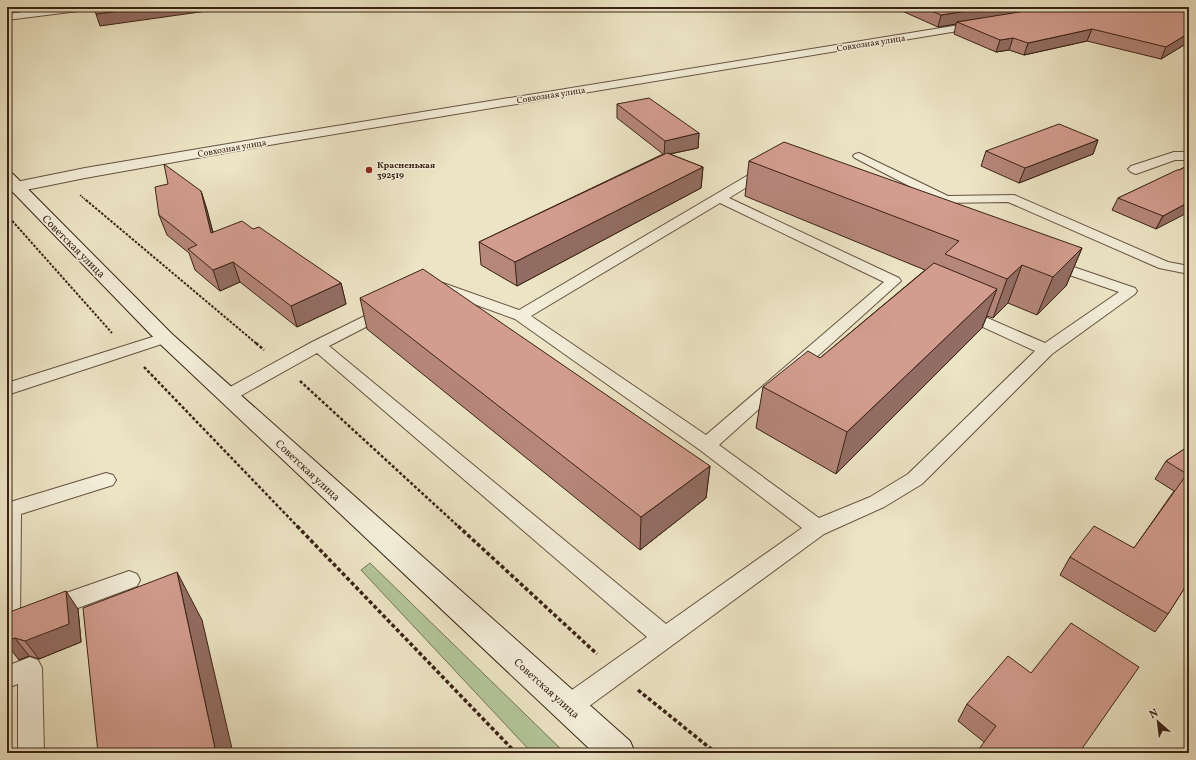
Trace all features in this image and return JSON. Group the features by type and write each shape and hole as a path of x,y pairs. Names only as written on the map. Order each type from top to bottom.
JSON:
{"street":[{"path":"7,17 86,7"},
{"name":"Совхозная улица","path":"11,182 60,178 273,140 994,22"},
{"path":"1136,169 1174,156 1189,156"},
{"name":"Советская улица","path":"11,182 165,338 618,753"}],"lane":[{"path":"859,156 946,200 1010,198 1164,265 1189,270"},
{"path":"520,316 720,198 769,167 777,170"},
{"path":"720,198 908,288"},
{"path":"568,707 817,528 877,502 915,478 1046,350 1130,291 1040,260"},
{"path":"707,445 894,281"},
{"path":"423,293 438,286 520,316 707,445 817,528"},
{"path":"227,396 318,345 402,303"},
{"path":"952,307 1046,350"},
{"path":"7,389 165,338"},
{"path":"318,345 665,638"},
{"path":"106,480 11,509 8,623 128,580"},
{"path":"7,677 30,668 31,753"}],"path":[{"path":"60,178 283,365 617,673 716,753"},
{"path":"7,216 127,350 516,753"}],"green space":[{"path":"370,563 565,753 532,753 361,570"}],"building":[{"path":"93,7 151,7 96,14"},
{"path":"922,7 993,7 941,15"},
{"path":"1050,7 1189,7 1189,33 1166,47 1092,29 1028,43 1013,38 1000,40 957,22"},
{"path":"649,98 699,133 665,141 617,104"},
{"path":"1059,124 1098,140 1025,168 986,151"},
{"path":"784,142 1082,248 1053,277 1022,265 1007,279 945,254 959,241 749,161"},
{"path":"667,153 703,167 515,262 479,242"},
{"path":"164,164 201,191 211,233 242,221 253,229 259,227 341,283 291,306 233,262 213,270 188,249 197,245 159,215 155,187 168,184"},
{"path":"1189,165 1189,202 1163,216 1118,198 1177,170"},
{"path":"934,263 997,289 847,432 763,387 808,351 820,358"},
{"path":"423,269 710,466 641,517 360,298"},
{"path":"1189,446 1189,581 1168,614 1070,557 1094,526 1134,548 1187,474 1166,461"},
{"path":"177,572 216,753 98,753 83,608"},
{"path":"66,591 69,624 25,641 15,638 7,641 7,613"},
{"path":"1071,623 1139,667 1079,753 976,753 996,726 967,704 1008,656 1031,673"}],"place":[{"name":"Красненькая 392519","path":"369,170"}]}
